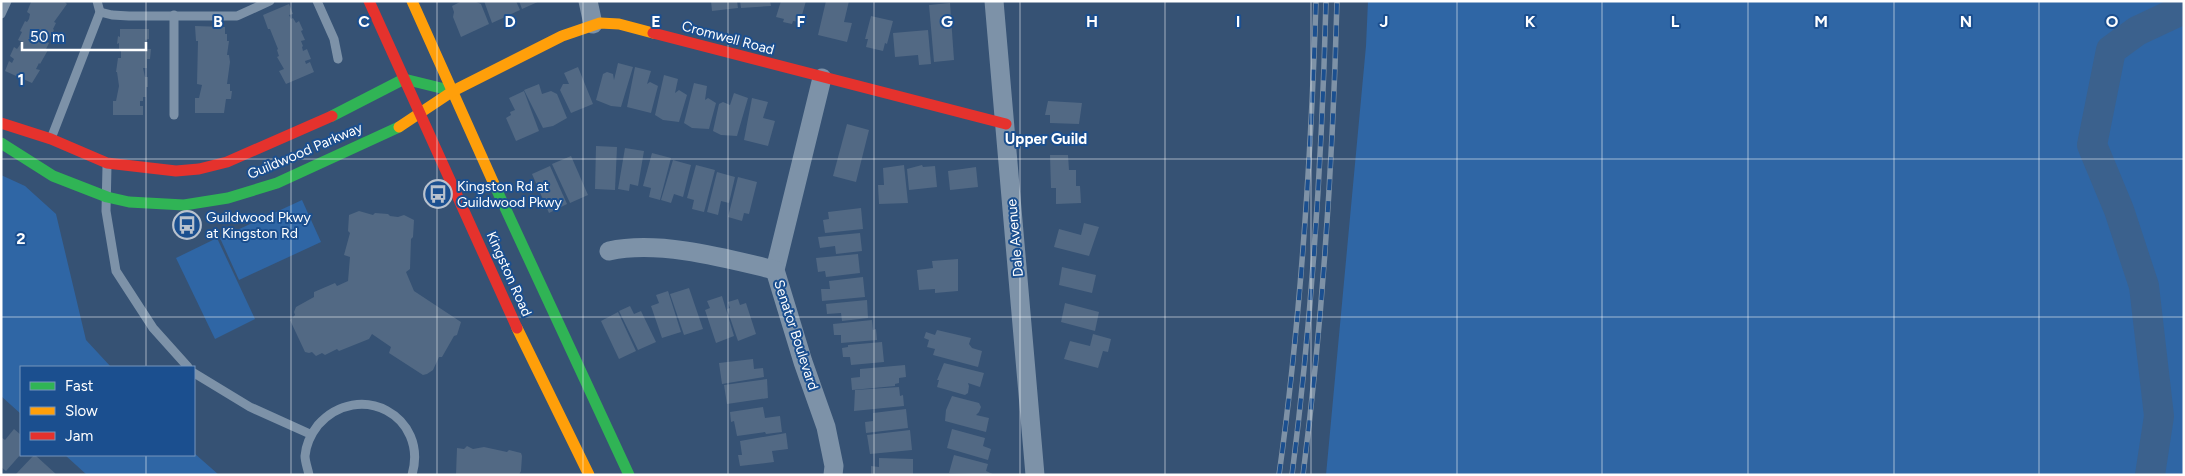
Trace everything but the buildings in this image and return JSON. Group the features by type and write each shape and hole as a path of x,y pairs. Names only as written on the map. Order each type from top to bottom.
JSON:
{"street":[{"name":"Kingston Road","path":"369,1 509,312 589,475"},
{"name":"Kingston Road","path":"412,1 465,122 629,475"},
{"path":"588,1 593,24"},
{"name":"Dale Avenue","path":"994,1 1035,475"},
{"name":"Cromwell Road","path":"453,91 562,36 600,22 619,24 1006,124"},
{"name":"Senator Boulevard","path":"822,78 775,270 803,362 826,427 834,466 833,475"},
{"path":"404,79 453,91"},
{"name":"Guildwood Parkway","path":"1,123 51,139 107,163 176,171 200,169 227,162 323,121 404,79"},
{"name":"Guildwood Parkway","path":"1,143 54,176 107,197 144,203 184,205 228,198 277,183 398,128 453,91"},
{"path":"609,251 627,247 665,248 775,270"}],"lane":[{"path":"1,14 7,1"},
{"path":"51,139 100,12 97,1"},
{"path":"100,12 112,15 237,16 270,1"},
{"path":"317,1 334,39 338,59"},
{"path":"174,15 174,115"},
{"path":"107,163 106,211 116,271 153,328 187,366"},
{"path":"195,374 250,407 310,434"},
{"path":"309,475 305,456 310,434 328,414 351,404 376,405 398,417 412,437 416,461 412,475"}],"shaded area":[{"path":"1368,1 2184,1 2184,475 1326,475 1366,46"},
{"path":"1,175 25,186 56,214 86,340 110,366 20,366 20,413 1,396"},
{"path":"302,200 321,242 239,280 220,238"},
{"path":"217,238 255,319 215,339 176,258"},
{"path":"195,454 219,475 87,475 66,456 195,456"}],"waterway":[{"path":"2150,475 2159,416 2144,286 2119,210 2092,145 2111,50 2137,31 2184,9"}],"railway":[{"path":"1279,475 1287,416 1304,239 1316,1"},
{"path":"1292,475 1315,239 1326,1"},
{"path":"1303,475 1316,357 1326,238 1333,120 1337,1"}],"traffic: fast":[{"path":"332,116 404,79 453,91"},
{"path":"1,143 53,176 107,197 129,202 184,205 228,198 277,183 399,127"},
{"path":"494,184 629,475"}],"traffic: slow":[{"path":"412,1 494,184"},
{"path":"399,127 453,91 562,36 600,23 619,24 653,33"},
{"path":"517,328 589,475"}],"traffic: jam":[{"path":"369,1 517,328"},
{"path":"653,33 1006,124"},
{"path":"1,123 51,139 107,163 176,171 199,169 227,162 332,116"}],"place":[{"name":"Kingston Rd at Guildwood Pkwy","path":"438,194"},
{"name":"Guildwood Pkwy at Kingston Rd","path":"187,225"}],"district":[{"name":"Upper Guild","path":"1046,139"}]}
